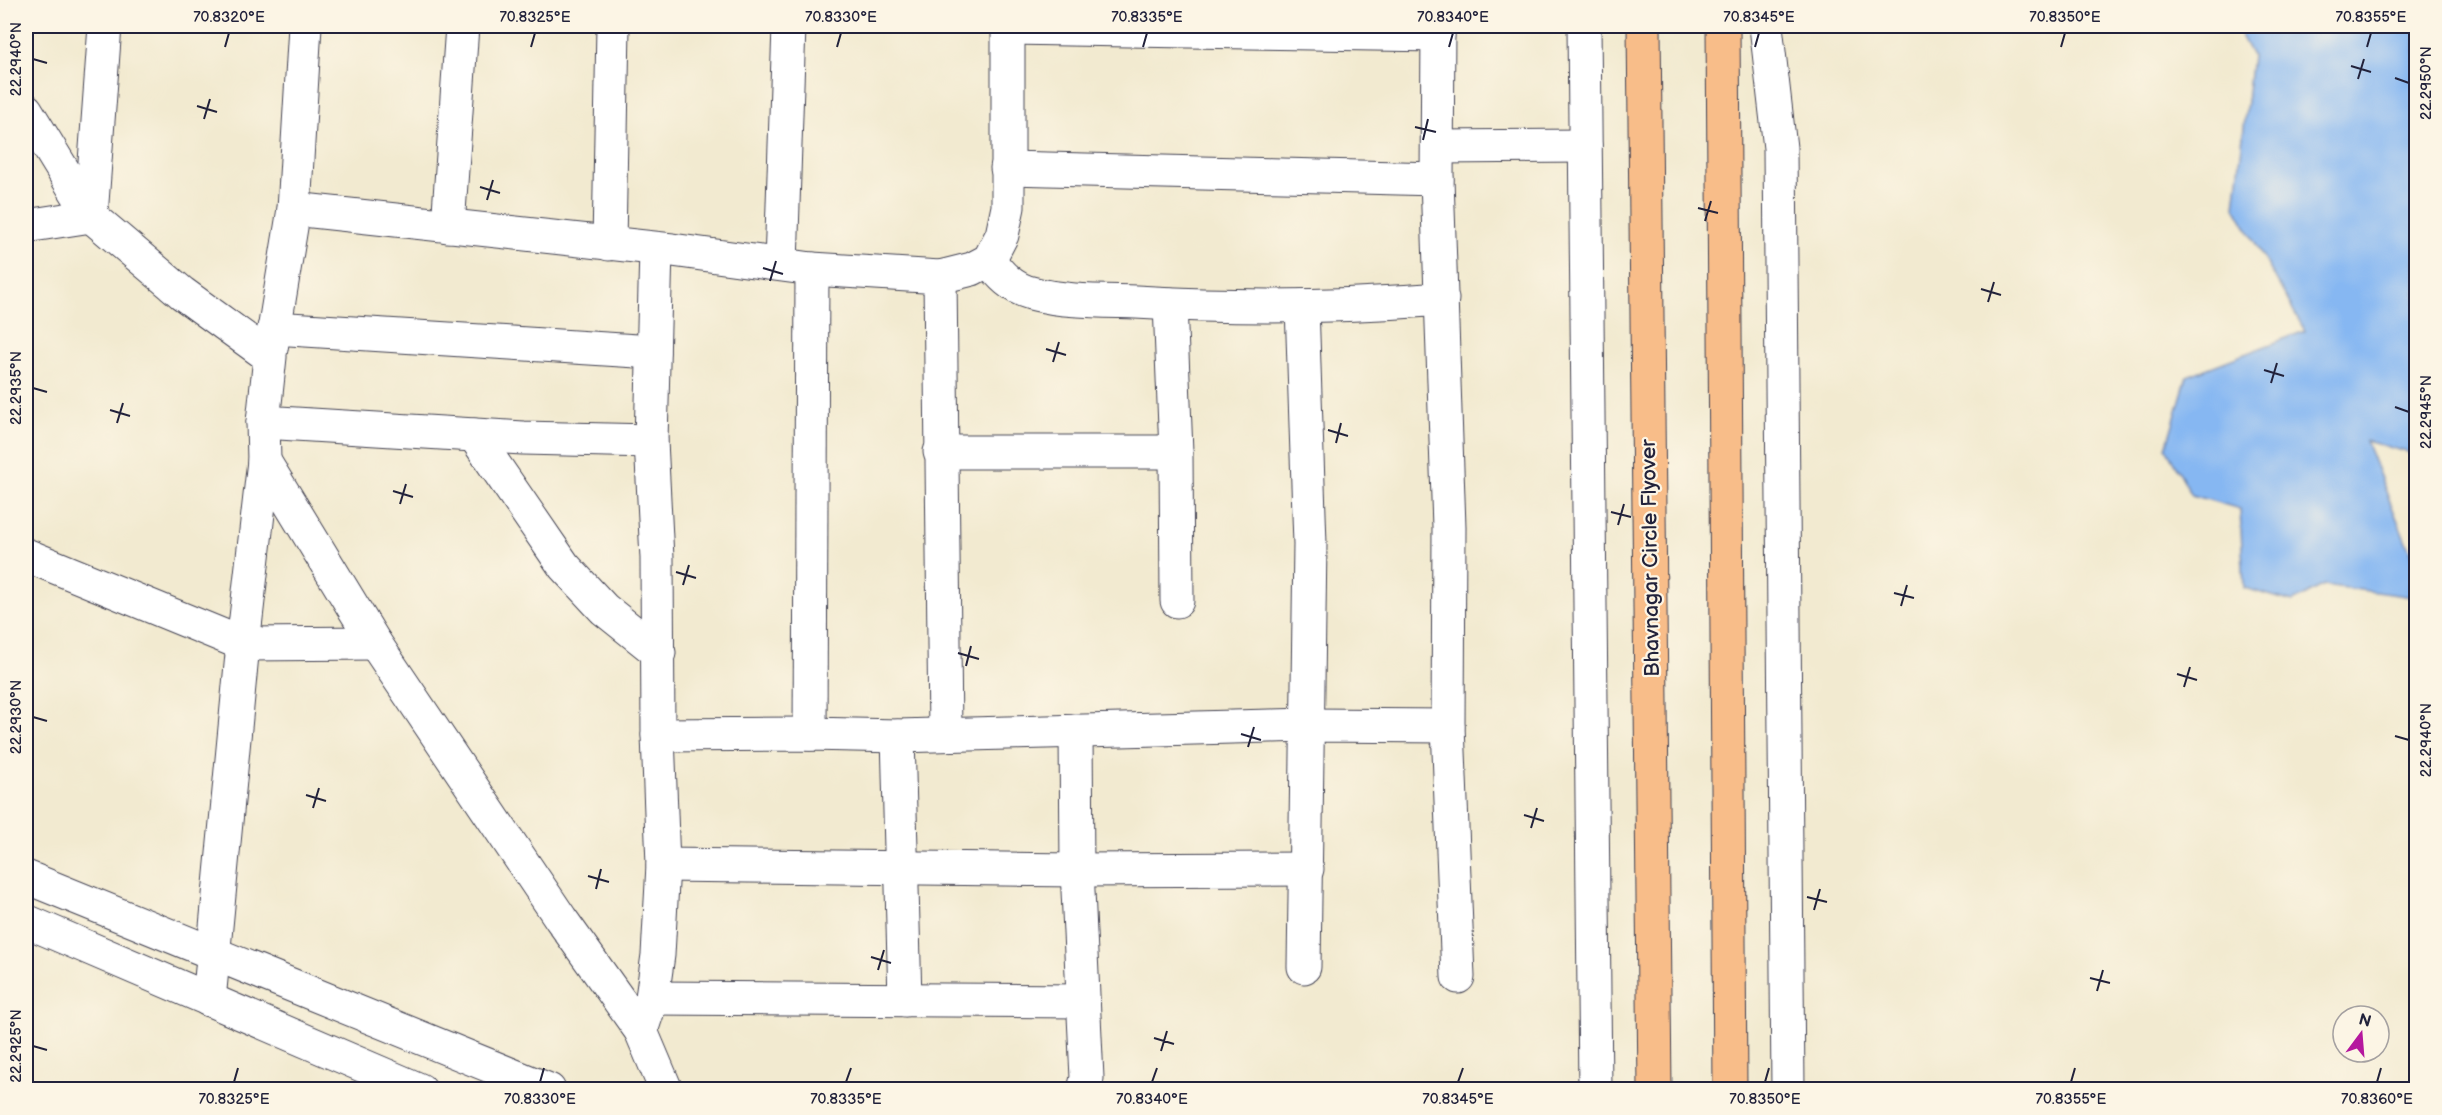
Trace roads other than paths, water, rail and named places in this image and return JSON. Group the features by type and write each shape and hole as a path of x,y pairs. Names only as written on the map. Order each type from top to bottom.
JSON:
{"highway":[{"name":"Bhavnagar Circle Flyover","path":"1644,26 1655,1089"},
{"path":"1722,26 1730,1089"}],"street":[{"path":"91,216 105,26"},
{"path":"209,1000 243,644 264,461 263,422 272,342 294,209 305,26"},
{"path":"448,226 462,26"},
{"path":"609,244 614,26"},
{"path":"789,26 810,734"},
{"path":"294,209 796,266 939,277 972,269 989,260 1002,235 1008,207 1008,26 1438,30 1437,163 1449,527 1448,726 1458,977"},
{"path":"1584,26 1595,1089"},
{"path":"1766,26 1780,148 1788,1089"},
{"path":"26,110 91,216 182,293 272,342 653,352"},
{"path":"1007,168 1437,163 1585,146"},
{"path":"26,226 91,216"},
{"path":"641,1031 652,998 658,955 663,865 658,735 659,653 651,441 656,249"},
{"path":"989,260 1003,279 1029,293 1062,298 1170,304 1302,306 1443,299"},
{"path":"939,277 945,734"},
{"path":"1170,304 1176,452 1177,601"},
{"path":"1302,306 1310,544 1304,968"},
{"path":"263,422 474,435 651,441"},
{"path":"474,435 564,566 604,609 659,653"},
{"path":"940,452 1176,452"},
{"path":"264,461 375,643 561,919 641,1031 666,1089"},
{"path":"26,555 243,644 375,643"},
{"path":"658,735 898,736 1309,725 1448,726"},
{"path":"1076,730 1077,870 1087,1078 1084,1089"},
{"path":"898,736 905,1000"},
{"path":"663,865 1077,870 1307,869"},
{"path":"26,877 549,1089"},
{"path":"26,921 209,1000 374,1079 420,1089"},
{"path":"652,998 1083,1001"}],"water":[{"path":"2236,26 2416,26 2416,459 2414,454 2366,441 2416,567 2416,582 2412,597 2324,585 2293,602 2244,588 2240,509 2192,495 2166,448 2187,376 2305,331 2235,207 2252,56"}]}
